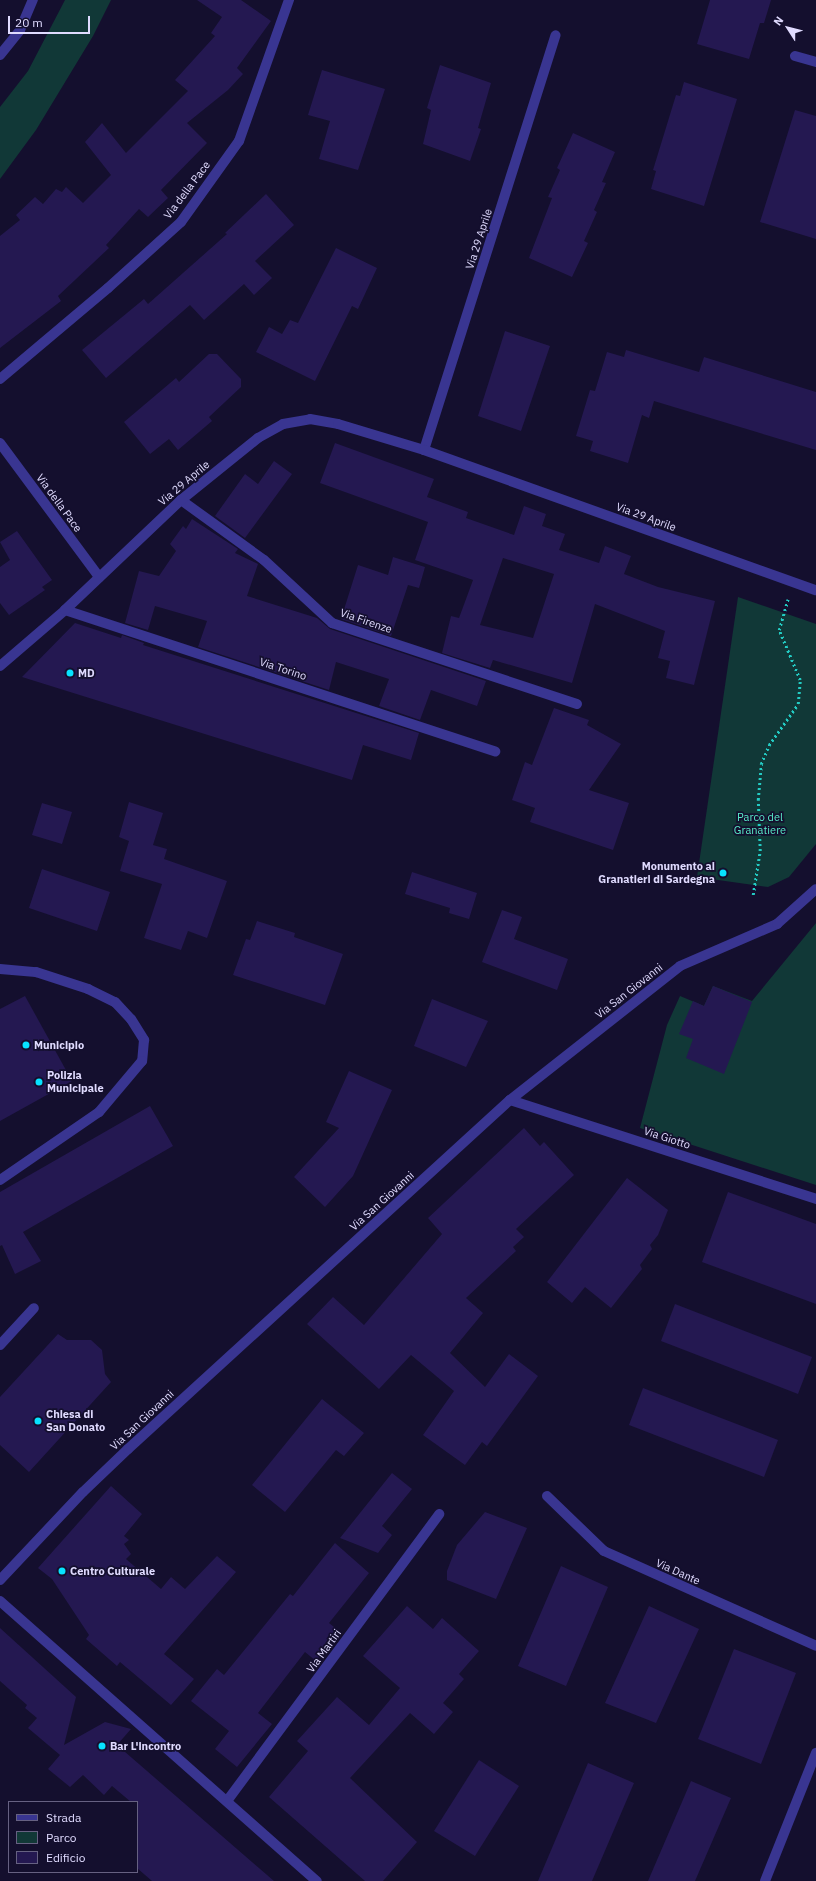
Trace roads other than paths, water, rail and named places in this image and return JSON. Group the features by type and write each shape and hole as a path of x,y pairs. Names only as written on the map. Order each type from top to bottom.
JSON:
{"street":[{"path":"0,54 20,30 34,0"},
{"name":"Via della Pace","path":"0,379 108,288 181,222 239,141 289,0"},
{"name":"Via 29 Aprile","path":"424,450 556,35"},
{"path":"795,56 816,62"},
{"name":"Via 29 Aprile","path":"0,666 65,610 181,500 258,438 283,424 310,419 338,424 424,450 816,590"},
{"name":"Via della Pace","path":"0,442 99,577"},
{"name":"Via Firenze","path":"181,500 264,560 332,623 577,704"},
{"name":"Via Torino","path":"65,610 495,752"},
{"name":"Via San Giovanni","path":"0,1580 83,1492 128,1449 510,1100 680,966 777,924 816,889"},
{"path":"0,969 36,972 88,989 115,1002 131,1019 144,1040 142,1061 99,1112 0,1180"},
{"name":"Via Giotto","path":"510,1100 816,1199"},
{"path":"0,1345 34,1308"},
{"name":"Via Dante","path":"547,1496 604,1551 816,1646"},
{"name":"Via Martiri","path":"227,1801 439,1514"},
{"path":"0,1601 316,1881"},
{"path":"765,1881 816,1752"}],"place":[{"name":"MD","path":"70,673"},
{"name":"Monumento ai Granatieri di Sardegna","path":"723,873"},
{"name":"Municipio","path":"26,1045"},
{"name":"Polizia Municipale","path":"39,1082"},
{"name":"Chiesa di San Donato","path":"38,1421"},
{"name":"Centro Culturale","path":"62,1571"},
{"name":"Bar L'incontro","path":"102,1746"}],"park label":[{"name":"Parco del Granatiere","path":"760,824"}]}
